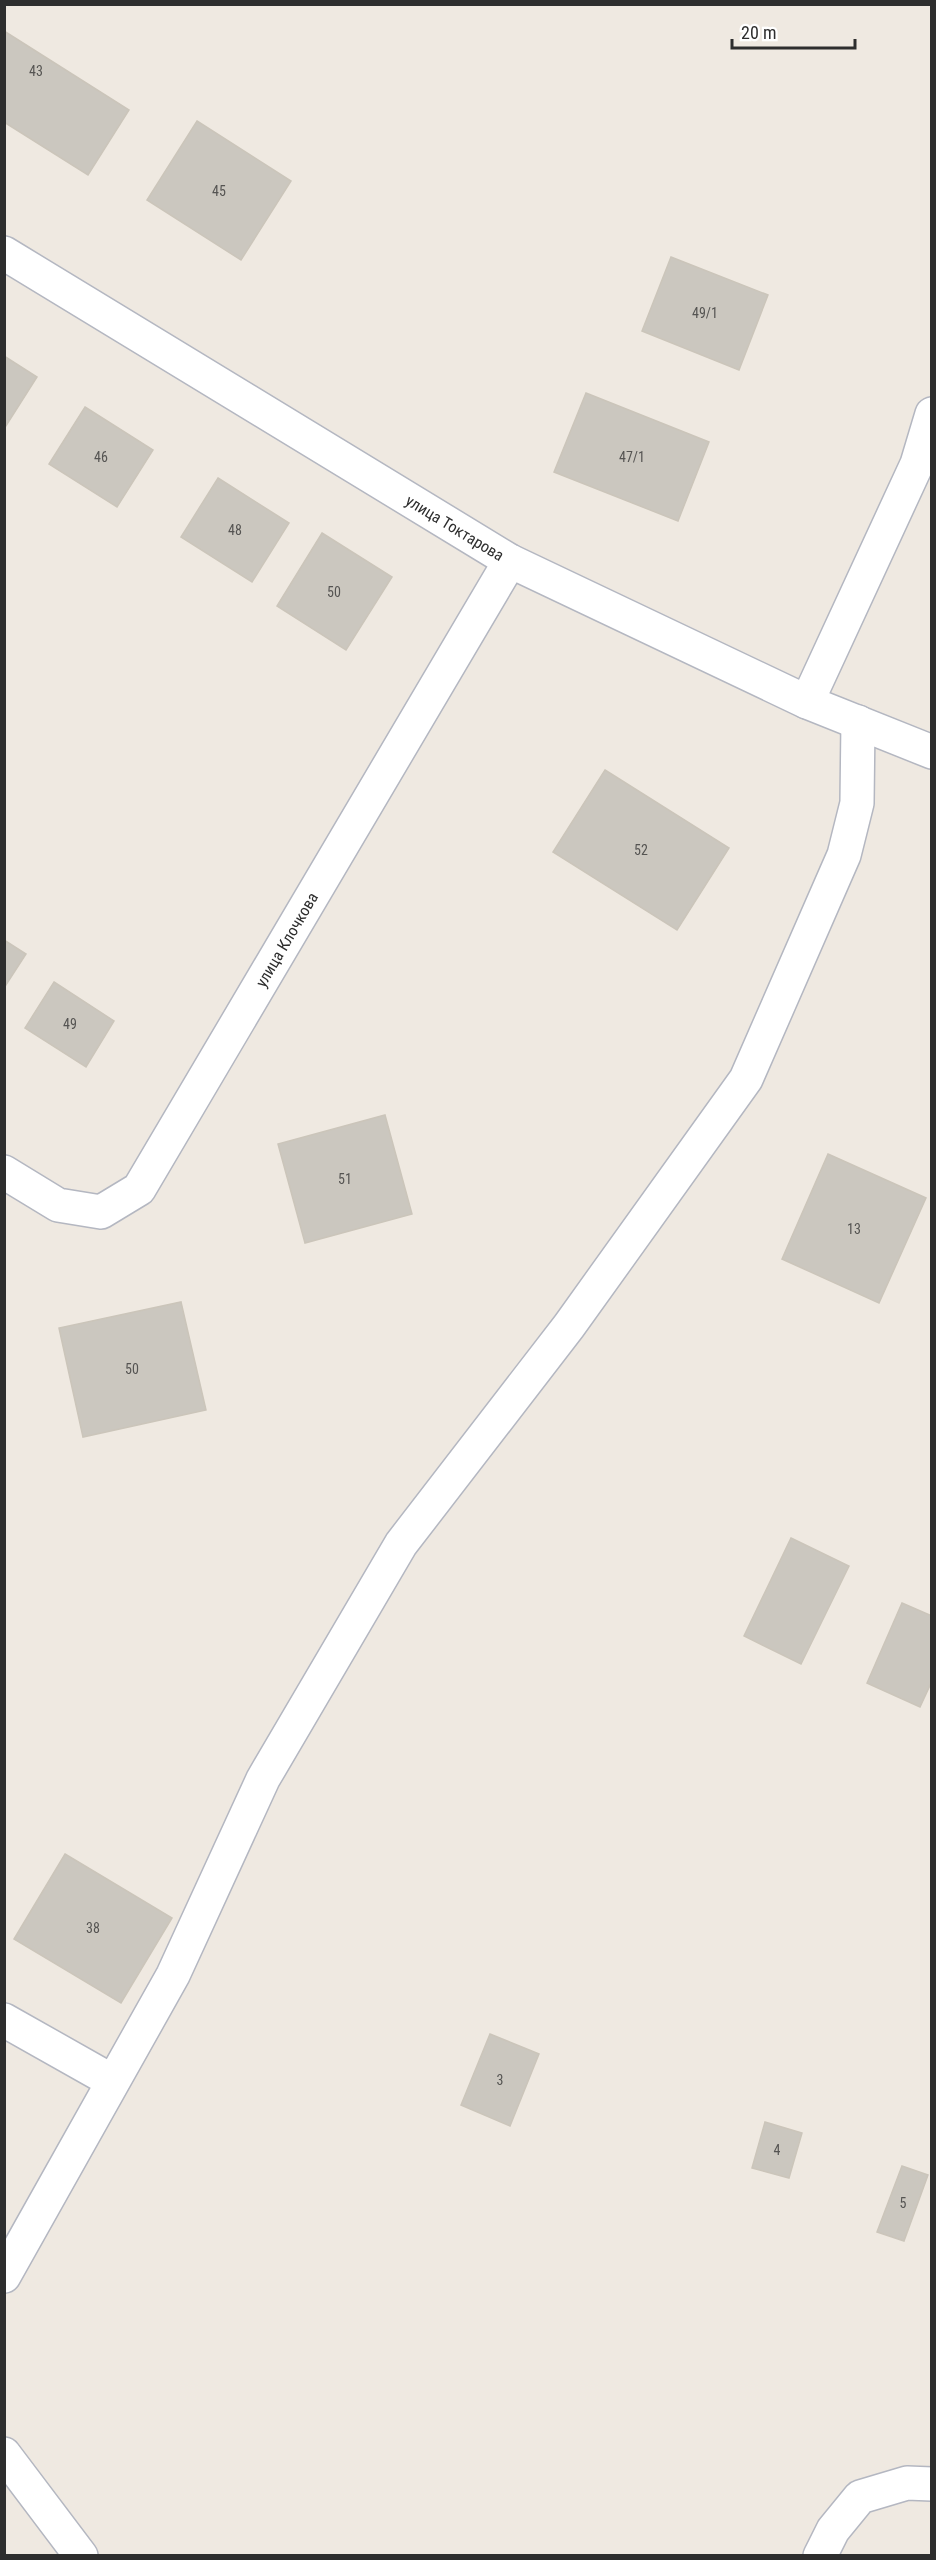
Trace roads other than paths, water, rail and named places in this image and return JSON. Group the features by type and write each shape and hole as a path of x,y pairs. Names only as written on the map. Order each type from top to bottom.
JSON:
{"street":[{"name":"улица Токтарова","path":"4,253 510,561 807,702 932,752"},
{"path":"807,702 917,464 932,414"},
{"name":"улица Клочкова","path":"4,1172 58,1205 101,1212 139,1189 510,561"},
{"path":"4,2276 173,1975 263,1779 400,1544 569,1326 746,1079 844,855 856,803 858,722"},
{"path":"4,2020 112,2081"},
{"path":"4,2454 81,2556"},
{"path":"820,2556 833,2530 860,2497 907,2483 932,2484"}]}
